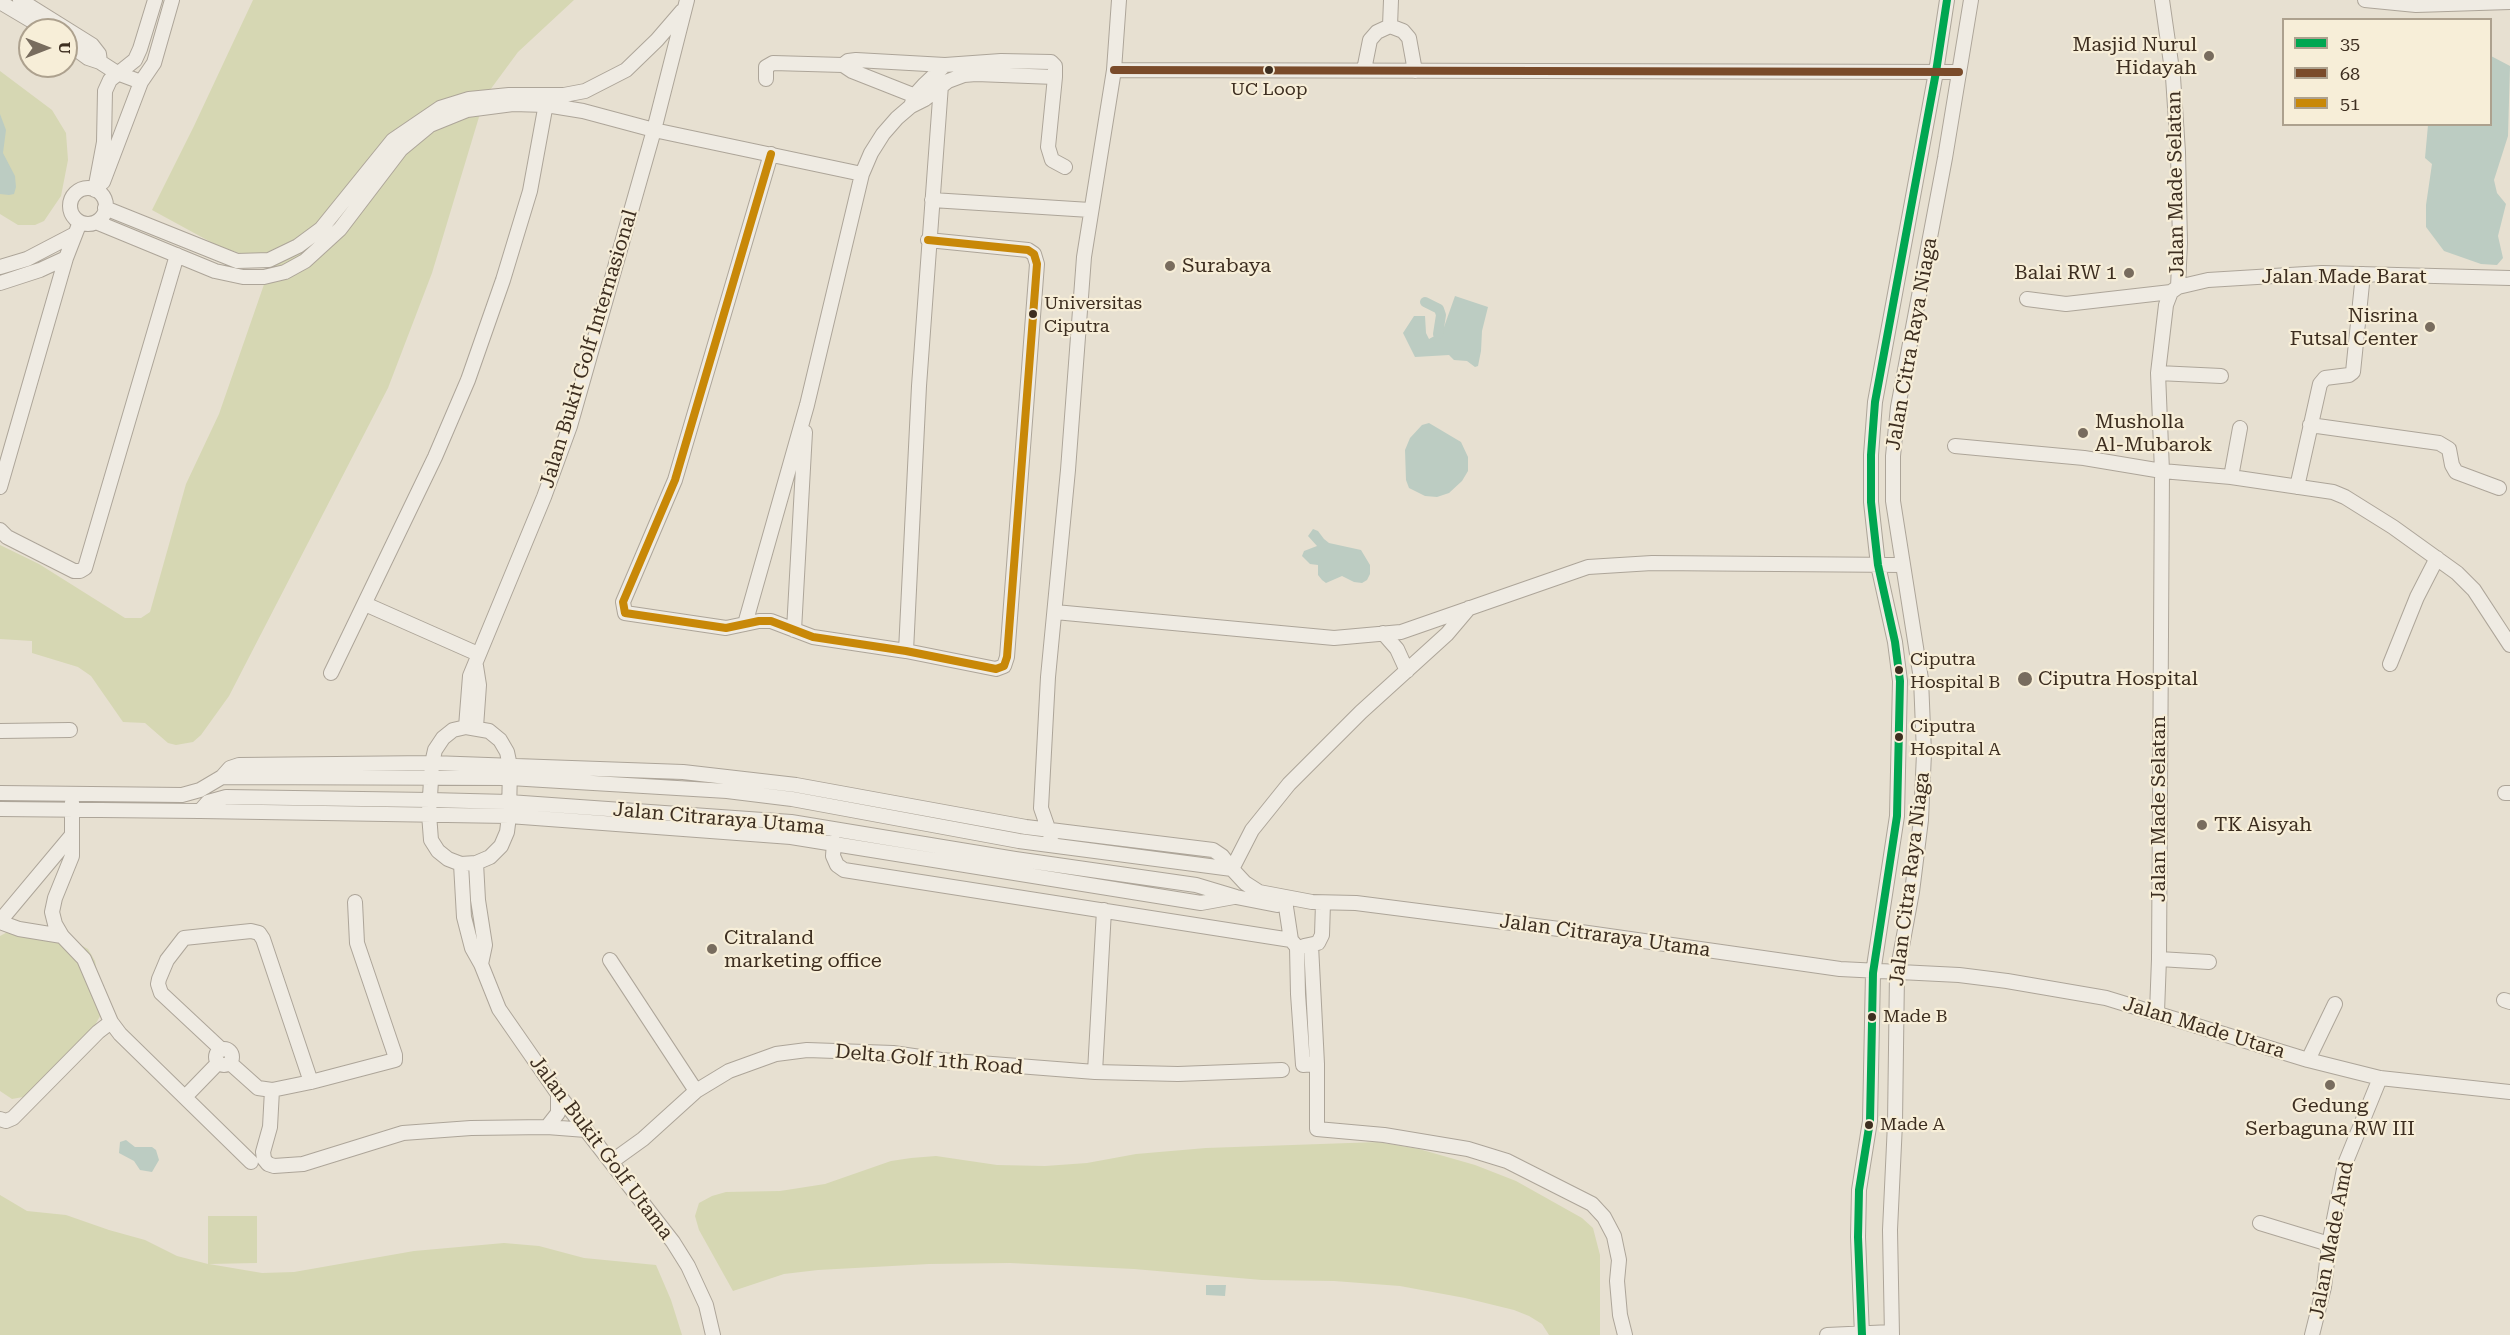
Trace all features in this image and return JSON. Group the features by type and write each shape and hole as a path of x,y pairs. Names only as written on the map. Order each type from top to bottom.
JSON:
{"street":[{"path":"20,0 92,45 99,54 100,62"},
{"path":"97,191 89,189 78,192 71,202 72,214 80,222 91,224 96,222 101,218 105,208 105,203 97,191 104,142 105,91 110,80 135,60 155,0"},
{"path":"97,191 141,82 154,63 172,0"},
{"path":"1051,871 1050,829 1041,808 1055,612 1090,210 1114,70 1119,0"},
{"path":"1390,26 1391,0"},
{"name":"Jalan Citra Raya Niaga","path":"1862,1334 1859,1190 1870,1121 1873,973 1897,816 1900,681 1895,642 1878,564 1871,502 1871,455 1875,402 1936,72 1947,0"},
{"name":"Jalan Citra Raya Niaga","path":"1892,1333 1890,1230 1895,1123 1897,973 1912,892 1920,826 1924,753 1921,679 1893,501 1893,456 1898,407 1971,0"},
{"name":"Jalan Made Selatan","path":"2157,1012 2162,471 2157,373 2166,305 2175,290 2178,152 2173,77 2162,0"},
{"path":"2365,0 2461,5 2510,2"},
{"path":"0,2 27,18"},
{"path":"96,222 215,271 243,277 264,277 285,272 304,261 340,229 401,149 430,125 467,110 547,100 585,91 617,77 657,40 686,3"},
{"name":"Jalan Bukit Golf Internasional","path":"471,727 469,682 544,497 570,426 654,130 686,3"},
{"path":"1364,70 1370,40 1377,32 1390,26 1403,31 1409,38 1415,71"},
{"path":"78,51 117,73 141,82"},
{"path":"843,65 848,61 872,60 945,65 1001,61 1051,62 1055,66 1055,77 1048,147 1052,160 1065,167"},
{"path":"766,79 766,67 773,63 843,65 917,100"},
{"path":"745,624 807,405 862,174 883,134 917,100 945,65"},
{"path":"1114,70 1959,72"},
{"path":"917,100 955,78 976,74 1055,77"},
{"path":"906,651 928,240 941,85"},
{"path":"105,208 237,261 269,260 291,250 321,229 393,140 440,108 469,99 509,95 547,100 654,130 862,174"},
{"path":"331,673 435,457 472,369 503,280 530,191 547,100"},
{"path":"771,154 675,480 623,606 625,614 726,628 759,621 771,621 813,637 906,651 996,669 1004,666 1037,271 1034,254 1028,250 928,240"},
{"path":"932,200 1090,210"},
{"path":"0,488 66,258 80,222"},
{"path":"0,267 27,259 74,235"},
{"path":"0,530 7,537 74,570 81,571 85,567 177,255"},
{"path":"0,283 40,270 66,258"},
{"name":"Jalan Made Barat","path":"2027,299 2066,304 2175,290 2208,279 2322,273 2510,278"},
{"path":"2296,487 2322,379 2349,375 2353,372 2363,274"},
{"path":"2157,373 2221,376"},
{"path":"794,630 807,405"},
{"path":"2310,425 2439,443 2449,449 2456,472 2499,488"},
{"path":"2231,477 2240,428"},
{"path":"1955,446 2084,458 2162,471 2231,477 2333,492 2351,500 2457,573 2474,590 2510,645"},
{"path":"2390,664 2417,597 2437,558"},
{"path":"1055,612 1334,638 1401,632 1588,567 1652,563 1902,565"},
{"path":"365,604 477,660"},
{"path":"1232,869 1252,830 1289,784 1361,712 1448,634 1469,608"},
{"path":"1383,633 1397,649 1407,671"},
{"path":"471,727 489,731 500,740 507,752 510,772 507,832 501,846 477,872 461,872 434,845 429,829 432,763 435,750 443,738 453,730 471,727"},
{"path":"0,731 70,730"},
{"name":"Jalan Citraraya Utama","path":"0,793 182,795 200,790 222,777 230,768 238,765 432,763 781,798 1019,841 1232,869"},
{"name":"Jalan Citraraya Utama","path":"222,777 431,778 510,772 683,772 784,783 1026,826 1213,850 1222,856 1245,883 1259,892 1318,903 1356,903 1873,973 1897,973"},
{"path":"72,793 72,856 55,898 52,912 55,924 62,936 84,959 111,1022 120,1034 186,1096 250,1162"},
{"name":"Jalan Citraraya Utama","path":"0,810 73,808 200,811 208,802 219,798 347,807 509,809 791,822 1014,866"},
{"path":"1014,866 1019,841 1026,826 1041,808"},
{"name":"Jalan Citraraya Utama","path":"509,809 791,837 1051,871 1196,885 1236,897 1286,907 1318,903"},
{"path":"62,936 19,929 0,922 72,835"},
{"path":"834,842 833,856 844,870 1104,910 1300,944 1318,943 1322,935 1318,903"},
{"name":"Jalan Bukit Golf Utama","path":"461,872 464,917 472,948 482,964 499,1008 558,1094 673,1242 688,1266 706,1305 713,1335"},
{"name":"Jalan Bukit Golf Utama","path":"477,872 485,945 482,964"},
{"path":"311,1082 259,933 251,931 184,938 167,960 159,979 161,993 223,1059 258,1088 272,1090 311,1082 395,1060 357,943 355,902"},
{"path":"1286,907 1300,944 1317,1064 1317,1129 1384,1135 1468,1149 1507,1161 1592,1204 1604,1217 1614,1236 1618,1260 1620,1315 1625,1335"},
{"path":"1095,1072 1104,910"},
{"path":"2159,959 2209,962"},
{"path":"610,960 696,1091"},
{"name":"Jalan Made Utara","path":"1897,973 1959,975 2106,998 2308,1060 2380,1078 2510,1092"},
{"path":"2308,1060 2335,1004"},
{"path":"0,1119 6,1121 13,1118 98,1032 111,1022"},
{"name":"Delta Golf 1th Road","path":"611,1162 642,1139 696,1091 752,1061 776,1054 807,1050 893,1053 965,1063 1095,1072 1178,1074 1282,1070"},
{"path":"186,1096 223,1059"},
{"name":"Jalan Made Amd","path":"2312,1335 2324,1287 2329,1244 2345,1164 2380,1078"},
{"path":"272,1090 270,1127 263,1152 264,1159 268,1164 274,1166 303,1164 403,1133 471,1128 547,1127 586,1130"},
{"path":"547,1127 558,1113 558,1094"},
{"path":"2260,1223 2329,1244"},
{"path":"1827,1335 1892,1333"}],"green space":[{"path":"253,0 574,0 518,52 490,90 479,117 432,273 388,388 229,696 201,735 193,742 176,745 168,743 145,723 123,722 91,676 78,667 32,653 32,641 0,639 0,545 39,564 125,618 141,618 150,612 186,484 219,414 269,270 269,263 218,246 152,210"},
{"path":"0,71 52,110 66,133 68,160 61,196 44,221 35,225 18,225 0,214"},
{"path":"15,928 64,936 88,949 95,961 104,1009 94,1027 23,1097 12,1099 0,1091 0,936"},
{"path":"1378,1142 1419,1149 1475,1165 1516,1181 1582,1218 1593,1228 1600,1255 1600,1335 1549,1335 1542,1324 1514,1310 1400,1286 1334,1281 1262,1280 1134,1269 1010,1263 929,1264 818,1270 784,1274 733,1291 699,1230 695,1216 699,1203 726,1192 780,1191 825,1184 891,1161 911,1158 936,1156 997,1165 1045,1166 1087,1163 1136,1154 1206,1148"},
{"path":"0,1195 27,1211 66,1215 145,1240 177,1256 208,1264 208,1216 257,1216 257,1263 209,1264 262,1273 294,1272 414,1251 504,1243 539,1246 584,1258 656,1265 671,1300 682,1335 0,1335"}],"shaded area":[{"path":"2492,57 2510,66 2508,136 2494,180 2497,193 2506,204 2498,236 2503,258 2497,265 2481,264 2444,251 2426,227 2426,205 2432,164 2425,158 2428,126 2492,126"},
{"path":"0,114 6,130 3,153 15,176 14,194 9,195 0,194"},
{"path":"1455,296 1488,307 1482,331 1478,366 1475,367 1467,361 1454,360 1449,355 1415,357 1403,333 1414,316 1425,316 1426,333 1429,339 1438,334 1444,327"},
{"path":"1429,423 1461,442 1468,457 1468,471 1462,481 1449,493 1437,497 1425,496 1409,488 1406,480 1405,450 1410,438 1422,425"},
{"path":"1313,529 1329,543 1361,550 1370,565 1367,580 1362,583 1354,582 1342,576 1326,583 1322,580 1318,575 1318,565 1310,564 1302,556 1304,551 1317,546 1308,536"},
{"path":"126,1140 135,1147 152,1147 156,1150 159,1160 152,1172 140,1170 134,1161 119,1153 120,1142"},
{"path":"1206,1285 1226,1285 1225,1296 1206,1295"}],"waterway":[{"path":"1425,302 1439,309 1441,315 1438,334"}],"transit line":[{"name":"35","path":"1862,1335 1858,1237 1859,1190 1870,1121 1873,973 1897,816 1900,681 1895,642 1878,565 1871,502 1871,455 1875,402 1936,72 1947,0"},
{"name":"68","path":"1114,70 1959,72"},
{"name":"51","path":"771,154 675,480 623,602 625,613 726,628 759,621 771,621 813,637 906,651 996,669 1004,666 1007,657 1037,264 1034,254 1028,250 928,240"}],"place":[{"name":"Masjid Nurul Hidayah","path":"2209,56"},
{"name":"UC Loop","path":"1269,70"},
{"name":"Surabaya","path":"1170,266"},
{"name":"Balai RW 1","path":"2129,273"},
{"name":"Universitas Ciputra","path":"1033,314"},
{"name":"Nisrina Futsal Center","path":"2430,327"},
{"name":"Musholla Al-Mubarok","path":"2083,433"},
{"name":"Ciputra Hospital B","path":"1899,670"},
{"name":"Ciputra Hospital","path":"2025,679"},
{"name":"Ciputra Hospital A","path":"1899,737"},
{"name":"TK Aisyah","path":"2202,825"},
{"name":"Citraland marketing office","path":"712,949"},
{"name":"Made B","path":"1872,1017"},
{"name":"Gedung Serbaguna RW III","path":"2330,1085"},
{"name":"Made A","path":"1869,1125"}]}
